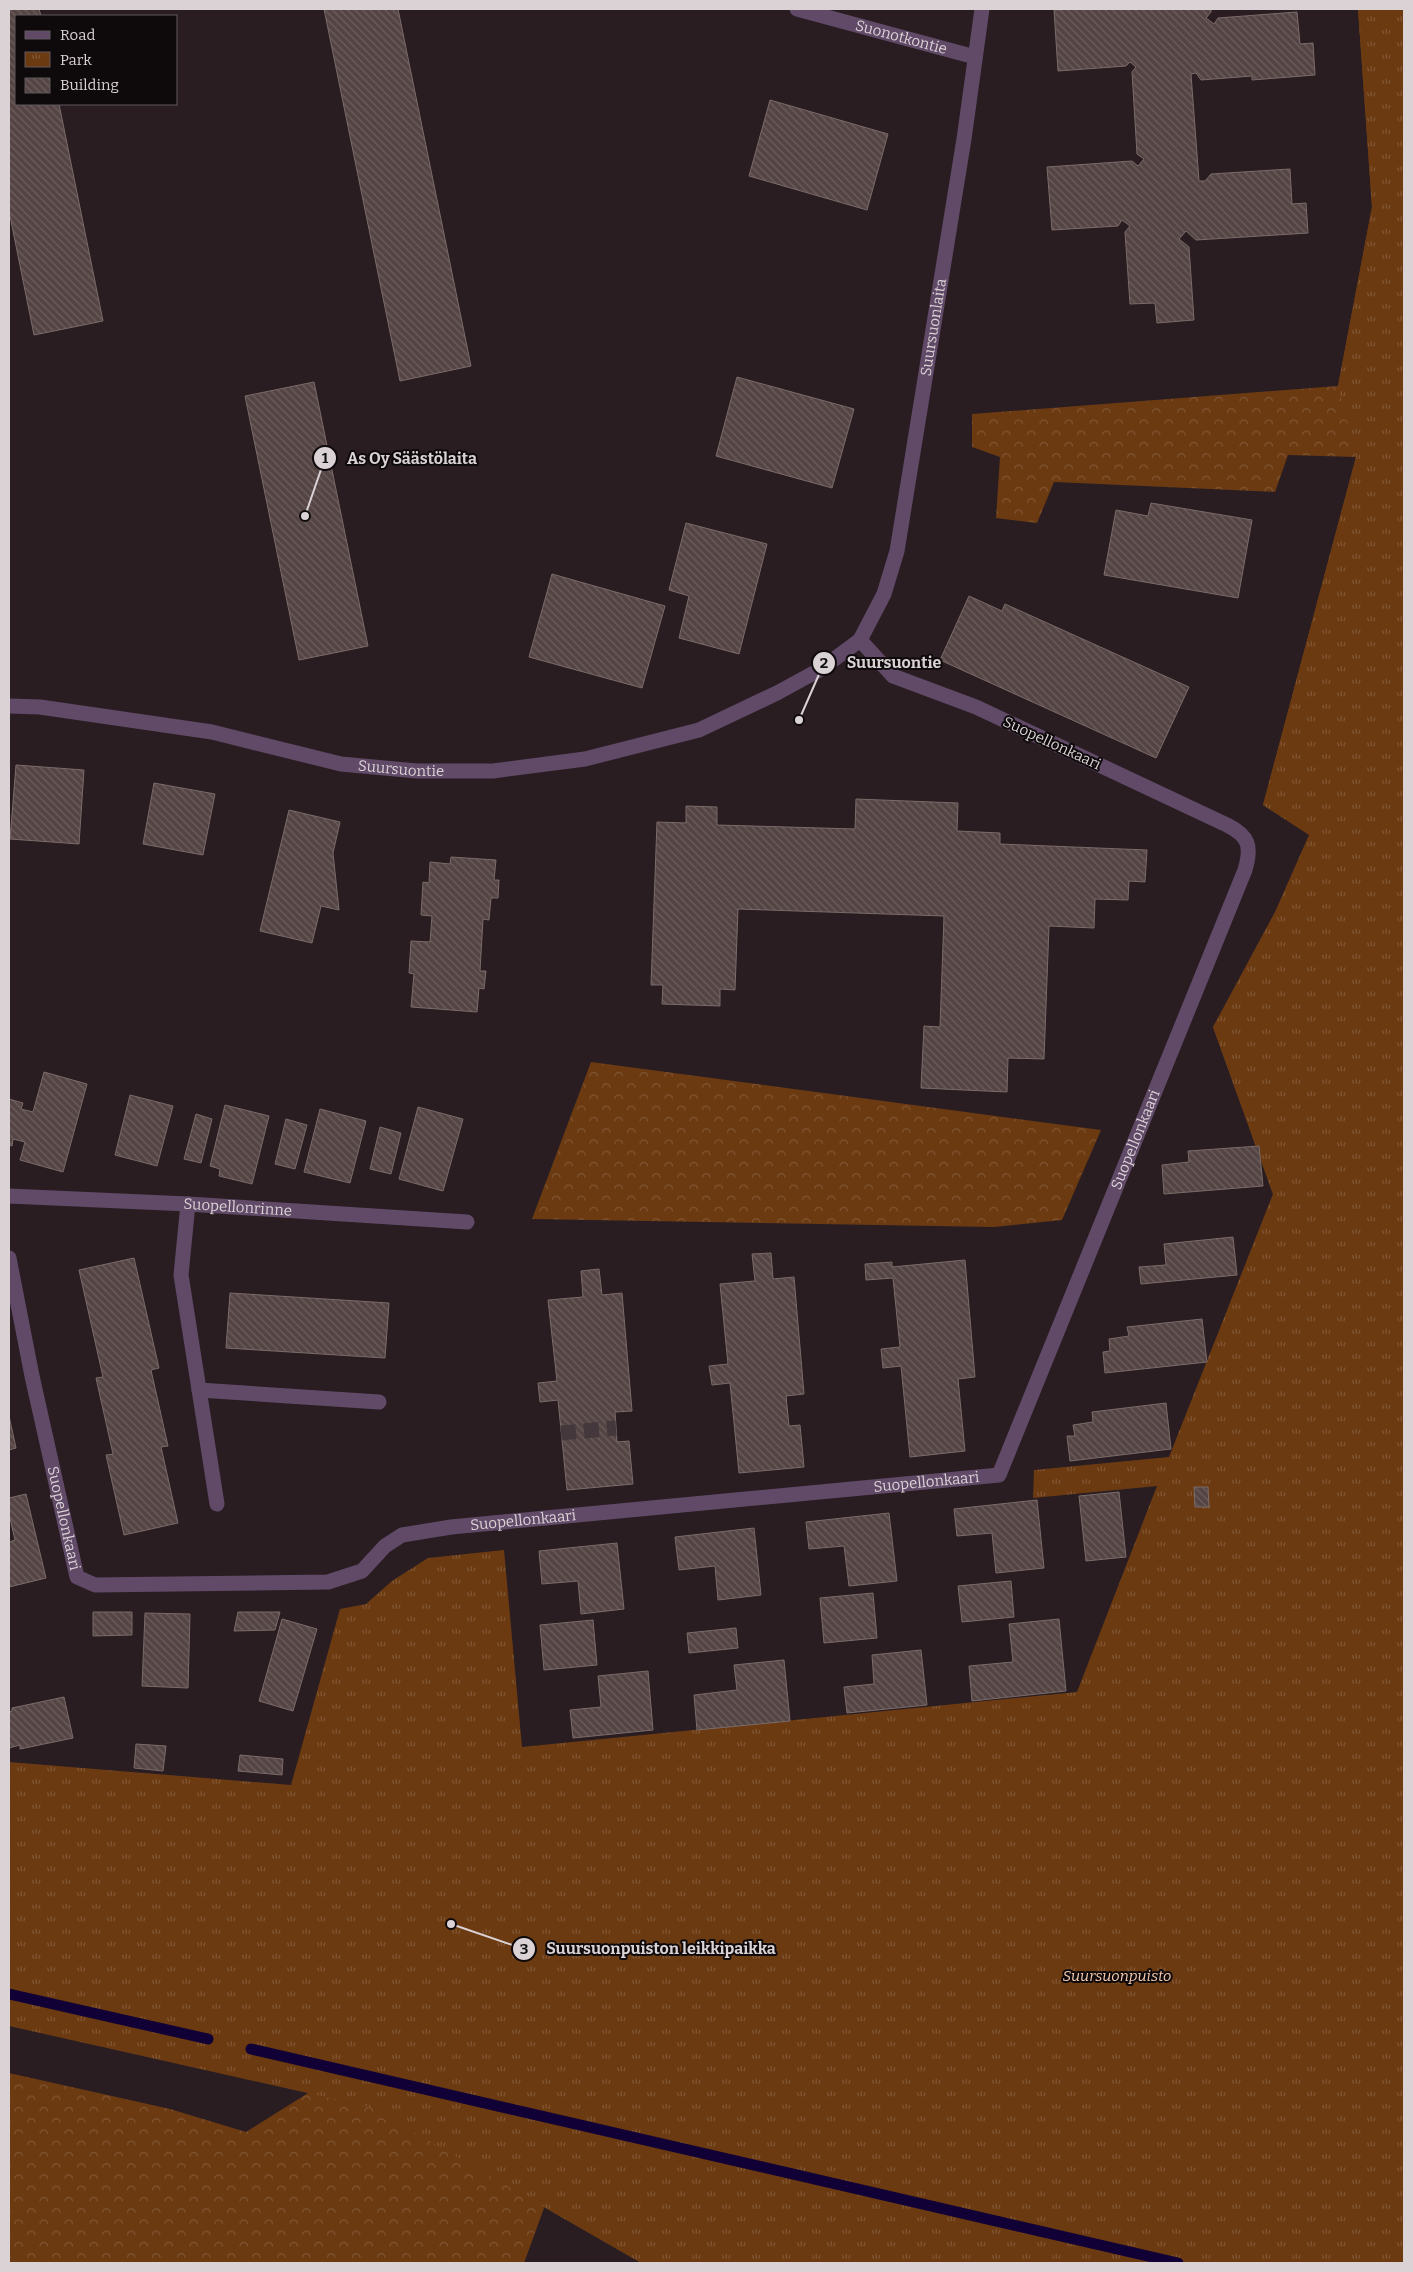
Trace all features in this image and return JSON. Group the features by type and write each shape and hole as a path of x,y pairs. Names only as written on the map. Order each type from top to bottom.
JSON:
{"street":[{"name":"Suonotkontie","path":"797,9 975,56"},
{"name":"Suursuonlaita","path":"860,640 884,594 898,551 962,149 982,9"},
{"name":"Suursuontie","path":"9,706 40,707 212,732 340,764 417,771 493,771 585,759 699,730 777,693 822,669 860,640"},
{"name":"Suopellonkaari","path":"9,1258 32,1376 77,1577 95,1585 328,1582 362,1571 384,1546 402,1535 451,1527 999,1475 1244,870 1249,857 1248,845 1241,832 1227,825 976,707 893,676 860,640"},
{"name":"Suopellonrinne","path":"9,1196 188,1204 467,1222"},
{"path":"188,1204 181,1275 217,1504"},
{"path":"199,1390 379,1402"}],"green space":[{"path":"1358,9 1404,9 1404,1357 1273,1194 1213,1027 1323,843 1263,805 1356,457 1288,455 1275,492 1054,482 1037,523 996,518 1000,457 972,447 972,414 1338,386 1372,207"},
{"name":"Suursuonpuisto","path":"1358,9 1404,9 1404,2263 641,2263 370,2107 9,2026 9,1762 291,1785 340,1609 366,1604 392,1581 428,1558 504,1550 522,1747 1077,1692 1157,1486 1033,1498 1034,1470 1169,1457 1273,1194 1213,1027 1275,912 1309,835 1263,805 1356,457 1338,386 1372,207"},
{"path":"591,1062 1101,1130 1062,1220 994,1227 532,1219"},
{"path":"356,2063 516,2167 544,2208 524,2263 9,2263 9,2073 170,2109 246,2132"}],"building":[{"path":"9,9 39,9 41,15 15,15 15,105 59,105 103,321 34,335 9,211"},
{"path":"324,9 398,9 471,366 400,381"},
{"path":"1211,9 1206,18 1214,24 1218,18 1297,12 1300,44 1313,43 1315,75 1252,80 1252,76 1201,80 1196,73 1191,74 1199,181 1205,181 1211,174 1290,169 1292,204 1306,203 1308,233 1196,240 1186,231 1179,239 1189,247 1194,320 1157,323 1155,303 1130,304 1125,232 1130,226 1122,220 1118,226 1052,230 1047,167 1132,161 1138,166 1144,159 1137,154 1132,72 1136,67 1130,62 1126,66 1058,71 1054,10"},
{"path":"770,100 888,134 867,210 749,176"},
{"path":"737,377 854,409 832,488 716,456"},
{"path":"314,382 368,646 299,660 245,396"},
{"path":"1151,503 1252,520 1238,598 1104,575 1116,510 1148,516"},
{"path":"686,523 767,544 739,654 679,638 689,596 669,590"},
{"path":"552,574 665,606 642,688 529,657"},
{"path":"969,596 1002,611 1005,604 1189,687 1156,758 940,660"},
{"path":"16,765 84,770 79,844 10,839"},
{"path":"154,783 215,794 203,855 143,844"},
{"path":"856,799 958,803 957,831 1000,833 1000,844 1147,850 1145,882 1129,881 1128,900 1095,899 1094,928 1049,926 1044,1059 1008,1058 1007,1092 921,1088 924,1026 940,1027 944,916 738,909 735,990 720,989 720,1006 662,1004 663,985 651,985 657,822 686,823 686,806 717,807 717,825 855,829"},
{"path":"289,810 340,822 333,853 339,910 321,906 312,943 260,931"},
{"path":"451,857 496,860 494,880 499,880 498,898 491,898 489,920 483,919 480,971 486,971 484,989 479,988 477,1012 411,1007 414,974 409,973 411,941 430,942 432,916 421,915 423,882 429,883 430,862 450,864"},
{"path":"44,1072 87,1084 63,1172 20,1160 25,1142 13,1139 12,1146 9,1145 9,1099 23,1103 21,1109 33,1112"},
{"path":"130,1095 173,1106 157,1166 115,1155"},
{"path":"225,1105 269,1116 252,1184 219,1176 220,1169 210,1166"},
{"path":"418,1107 463,1119 443,1191 399,1179"},
{"path":"320,1109 366,1121 350,1183 304,1172"},
{"path":"196,1114 212,1119 201,1163 184,1159"},
{"path":"286,1119 307,1125 295,1169 275,1164"},
{"path":"380,1127 401,1133 391,1174 370,1169"},
{"path":"1259,1146 1263,1186 1164,1194 1162,1165 1189,1162 1188,1151"},
{"path":"1233,1237 1237,1275 1141,1284 1139,1267 1166,1265 1164,1244"},
{"path":"771,1253 773,1279 794,1277 804,1394 786,1396 789,1426 800,1425 804,1467 739,1473 730,1383 712,1385 709,1366 728,1364 720,1284 755,1281 752,1254"},
{"path":"134,1258 159,1368 151,1370 168,1446 161,1447 178,1523 124,1535 106,1455 113,1454 96,1378 103,1377 79,1270"},
{"path":"965,1260 975,1377 958,1379 965,1451 910,1457 901,1366 883,1368 881,1349 900,1347 893,1278 866,1280 865,1264 892,1262 892,1267"},
{"path":"599,1269 602,1295 622,1293 632,1411 615,1412 617,1442 629,1441 633,1484 567,1490 558,1400 540,1402 538,1383 557,1381 548,1300 583,1297 581,1271"},
{"path":"230,1293 389,1303 385,1358 226,1348"},
{"path":"1202,1319 1207,1362 1105,1373 1103,1352 1110,1351 1109,1339 1129,1336 1127,1327"},
{"path":"1166,1403 1171,1449 1070,1461 1067,1436 1075,1436 1073,1425 1093,1422 1092,1412"},
{"path":"9,1416 16,1448 9,1450"},
{"path":"1194,1487 1208,1487 1209,1507 1195,1507"},
{"path":"1119,1492 1126,1557 1086,1561 1079,1496"},
{"path":"26,1494 46,1578 9,1587 9,1542 15,1540 9,1514 9,1498"},
{"path":"1037,1500 1044,1568 996,1573 992,1533 957,1536 954,1509"},
{"path":"889,1513 897,1581 849,1586 844,1546 809,1549 806,1522"},
{"path":"754,1528 761,1595 718,1600 715,1566 679,1570 675,1537"},
{"path":"617,1543 624,1609 581,1614 578,1581 542,1584 539,1551"},
{"path":"1011,1581 1014,1617 962,1622 958,1586"},
{"path":"873,1593 877,1638 824,1643 820,1598"},
{"path":"93,1612 132,1612 132,1635 93,1636"},
{"path":"238,1612 280,1612 275,1630 234,1631"},
{"path":"145,1613 190,1614 188,1688 142,1686"},
{"path":"282,1619 317,1629 293,1711 259,1701"},
{"path":"1059,1619 1066,1691 972,1701 969,1666 1013,1662 1009,1624"},
{"path":"593,1620 597,1665 544,1670 540,1625"},
{"path":"736,1628 738,1648 689,1653 687,1633"},
{"path":"921,1650 927,1705 847,1713 844,1687 874,1684 872,1655"},
{"path":"784,1660 790,1721 697,1730 694,1695 737,1690 734,1665"},
{"path":"648,1671 653,1730 573,1738 570,1710 601,1707 598,1676"},
{"path":"64,1697 73,1738 20,1749 20,1745 9,1748 9,1712 12,1711 12,1708"},
{"path":"136,1744 166,1746 163,1771 134,1768"},
{"path":"240,1755 283,1759 282,1775 238,1771"}],"waterway":[{"path":"9,1994 208,2039"},
{"path":"251,2049 1178,2263"}],"tunnel":[{"path":"561,1433 616,1428"}],"place":[{"name":"As Oy Säästölaita","path":"305,516"},
{"name":"Suursuontie","path":"799,720"},
{"name":"Suursuonpuiston leikkipaikka","path":"451,1924"}]}
